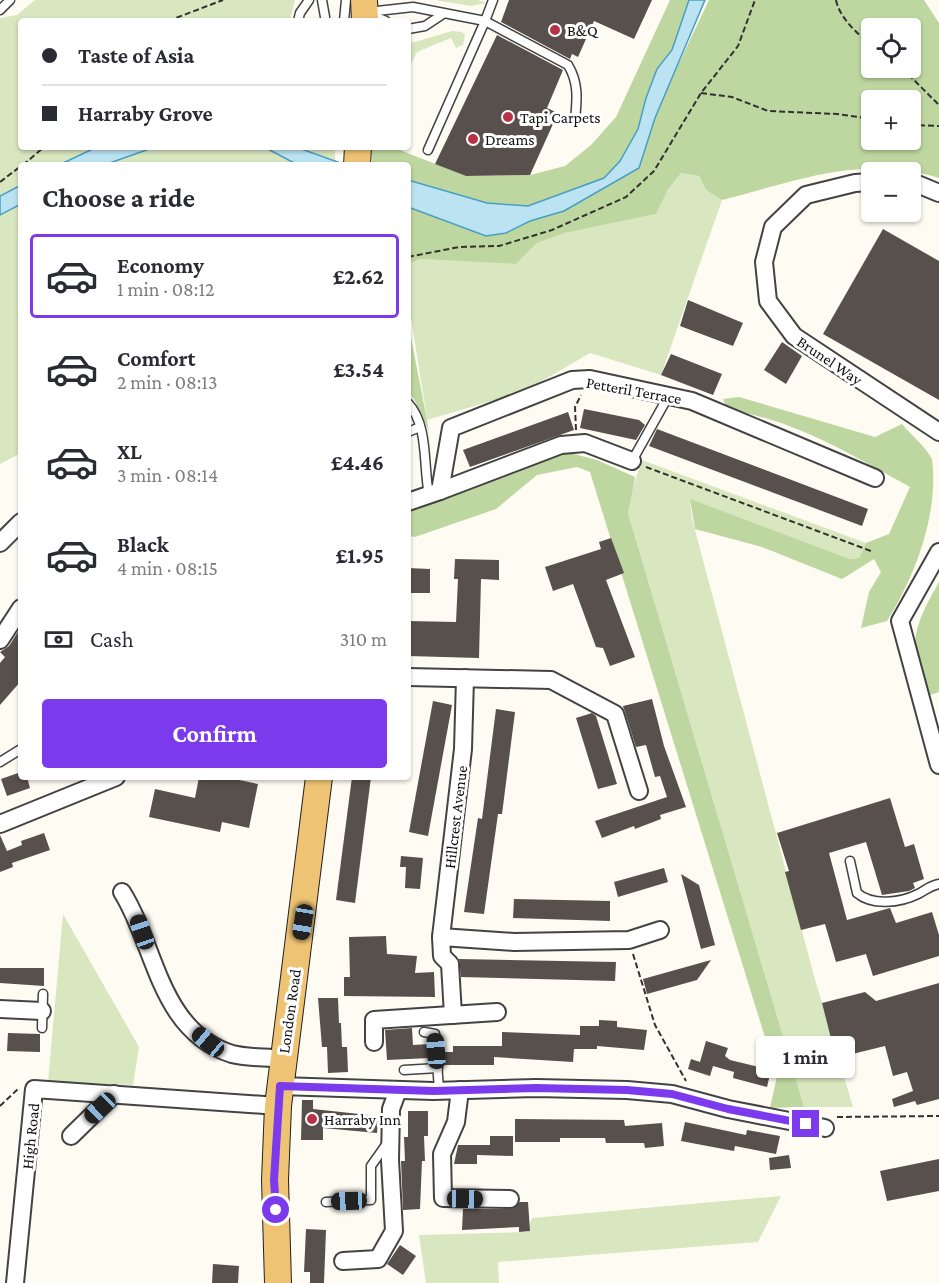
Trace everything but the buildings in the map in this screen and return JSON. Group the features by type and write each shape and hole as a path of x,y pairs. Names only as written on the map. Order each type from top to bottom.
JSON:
{"main road":[{"name":"London Road","path":"278,1283 274,1180 279,1096 282,1059 303,922 319,780"}],"street":[{"name":"Brunel Way","path":"861,183 806,195 773,227 764,262 768,302 794,336 939,432"},
{"path":"921,186 939,193"},
{"name":"Petteril Terrace","path":"434,493 451,428 572,380 590,379 692,401 875,478"},
{"path":"411,501 550,448 585,443 632,461"},
{"path":"0,543 18,525"},
{"path":"939,552 900,621 936,741 939,765"},
{"path":"0,640 18,613"},
{"path":"411,676 551,680 615,714 639,791"},
{"name":"Hillcrest Avenue","path":"453,1014 450,964 442,956 441,938 463,749 465,678"},
{"path":"0,824 109,780"},
{"path":"122,892 136,915 160,984 186,1023 208,1042 232,1054 282,1059"},
{"path":"441,938 514,942 629,940 660,930"},
{"path":"0,1009 42,1011"},
{"path":"374,1042 374,1020 497,1012"},
{"name":"High Road","path":"15,1283 34,1089 114,1094 279,1096 398,1090 627,1090 672,1094 825,1128"},
{"path":"343,1262 378,1259 394,1231 390,1139 391,1109 398,1090"},
{"path":"460,1090 456,1122 442,1154 443,1198 510,1199"},
{"path":"71,1136 114,1094"}],"lane":[{"path":"0,10 10,0"},
{"path":"299,18 309,0"},
{"path":"322,0 325,17"},
{"path":"428,150 493,0"},
{"path":"361,12 417,3 443,14 485,21 568,65 574,75 578,95 575,120"},
{"path":"411,28 425,26 443,14"},
{"path":"632,461 669,395"},
{"path":"411,409 420,427 426,450 424,471 434,493"},
{"path":"411,431 420,427"},
{"path":"0,762 18,750"},
{"path":"850,861 857,893 873,902 919,894 926,886 939,884"},
{"path":"42,1029 43,994"},
{"path":"424,1032 435,1034 439,1090"},
{"path":"404,1070 438,1068"},
{"path":"326,1202 371,1200 371,1166 390,1139"}],"path":[{"path":"176,18 223,0"},
{"path":"411,256 459,247 499,246 552,230 626,197 654,171 701,93 738,46 755,0"},
{"path":"837,0 838,8 861,37"},
{"path":"912,78 939,105"},
{"path":"701,93 732,97 768,111 861,117"},
{"path":"921,125 939,126"},
{"path":"27,162 41,150"},
{"path":"0,182 18,169"},
{"path":"585,443 576,430 575,407 590,379"},
{"path":"632,461 871,551"},
{"path":"629,940 655,1024 697,1101"},
{"path":"0,1107 22,1085 34,1089"},
{"path":"825,1128 837,1117 939,1116"}],"green space":[{"path":"35,0 295,0 291,18 18,18 18,150 98,150 76,162 18,162 18,194 0,203 0,18 17,15"},
{"path":"435,0 478,0 486,3 471,6"},
{"path":"670,0 689,0 672,50 657,69 638,129 629,148 650,124 709,0 924,0 939,23 939,178 921,174 921,162 861,162 861,169 803,178 722,200 706,190 699,176 681,173 668,190 656,214 565,233 537,243 516,264 420,259 411,263 411,208 500,226 597,181 528,206 487,203 411,181 411,162 372,162 372,150 400,150 466,176 530,175 565,166 591,145 616,117"},
{"path":"452,31 462,32 465,35 463,45 456,48 451,38 417,52 411,64 411,43"},
{"path":"146,150 270,150 292,162 112,162"},
{"path":"305,150 335,150 335,160"},
{"path":"681,173 699,176 706,190 722,200 661,375 590,353 525,391 427,420 411,316 411,263 420,259 516,264 537,243 565,233 656,214 667,192"},
{"path":"18,206 18,455 0,464 0,215"},
{"path":"411,338 429,431 411,396"},
{"path":"739,397 875,437 902,424 929,454 932,459 932,501 923,544 907,584 887,621 861,628 869,592 881,572 874,559 842,579 762,547 695,529 690,499 850,559 859,558 866,543 889,534 910,487 822,440 775,421 727,410 723,399"},
{"path":"570,453 597,460 635,477 628,513 804,1107 770,1108 777,1076 590,472 577,467 537,475 496,509 411,536 411,497 441,483"},
{"path":"642,460 866,543 859,558 850,559 690,500 692,519 814,976 853,1107 804,1107 628,513 631,492"},
{"path":"939,582 939,692 927,696 916,661 915,640 922,614"},
{"path":"63,914 139,1047 133,1085 48,1082"},
{"path":"781,1196 758,1242 498,1262 499,1283 426,1283 419,1235 527,1232 532,1218"}],"water":[{"path":"689,0 705,0 655,118 639,168 564,211 530,221 506,233 486,236 411,208 411,181 487,203 528,206 604,178 620,161 638,129 657,69 672,50"},
{"path":"91,150 146,150 112,162 65,162"},
{"path":"270,150 304,150 338,162 292,162"},
{"path":"18,187 18,206 0,215 0,196"}],"place":[{"name":"B&Q","path":"555,30"},
{"name":"Tapi Carpets","path":"508,117"},
{"name":"Dreams","path":"473,139"},
{"name":"Harraby Inn","path":"312,1119"}],"route":[{"path":"276,1210 274,1180 280,1086 434,1091 536,1088 627,1090 672,1094 728,1109 806,1124"}]}
